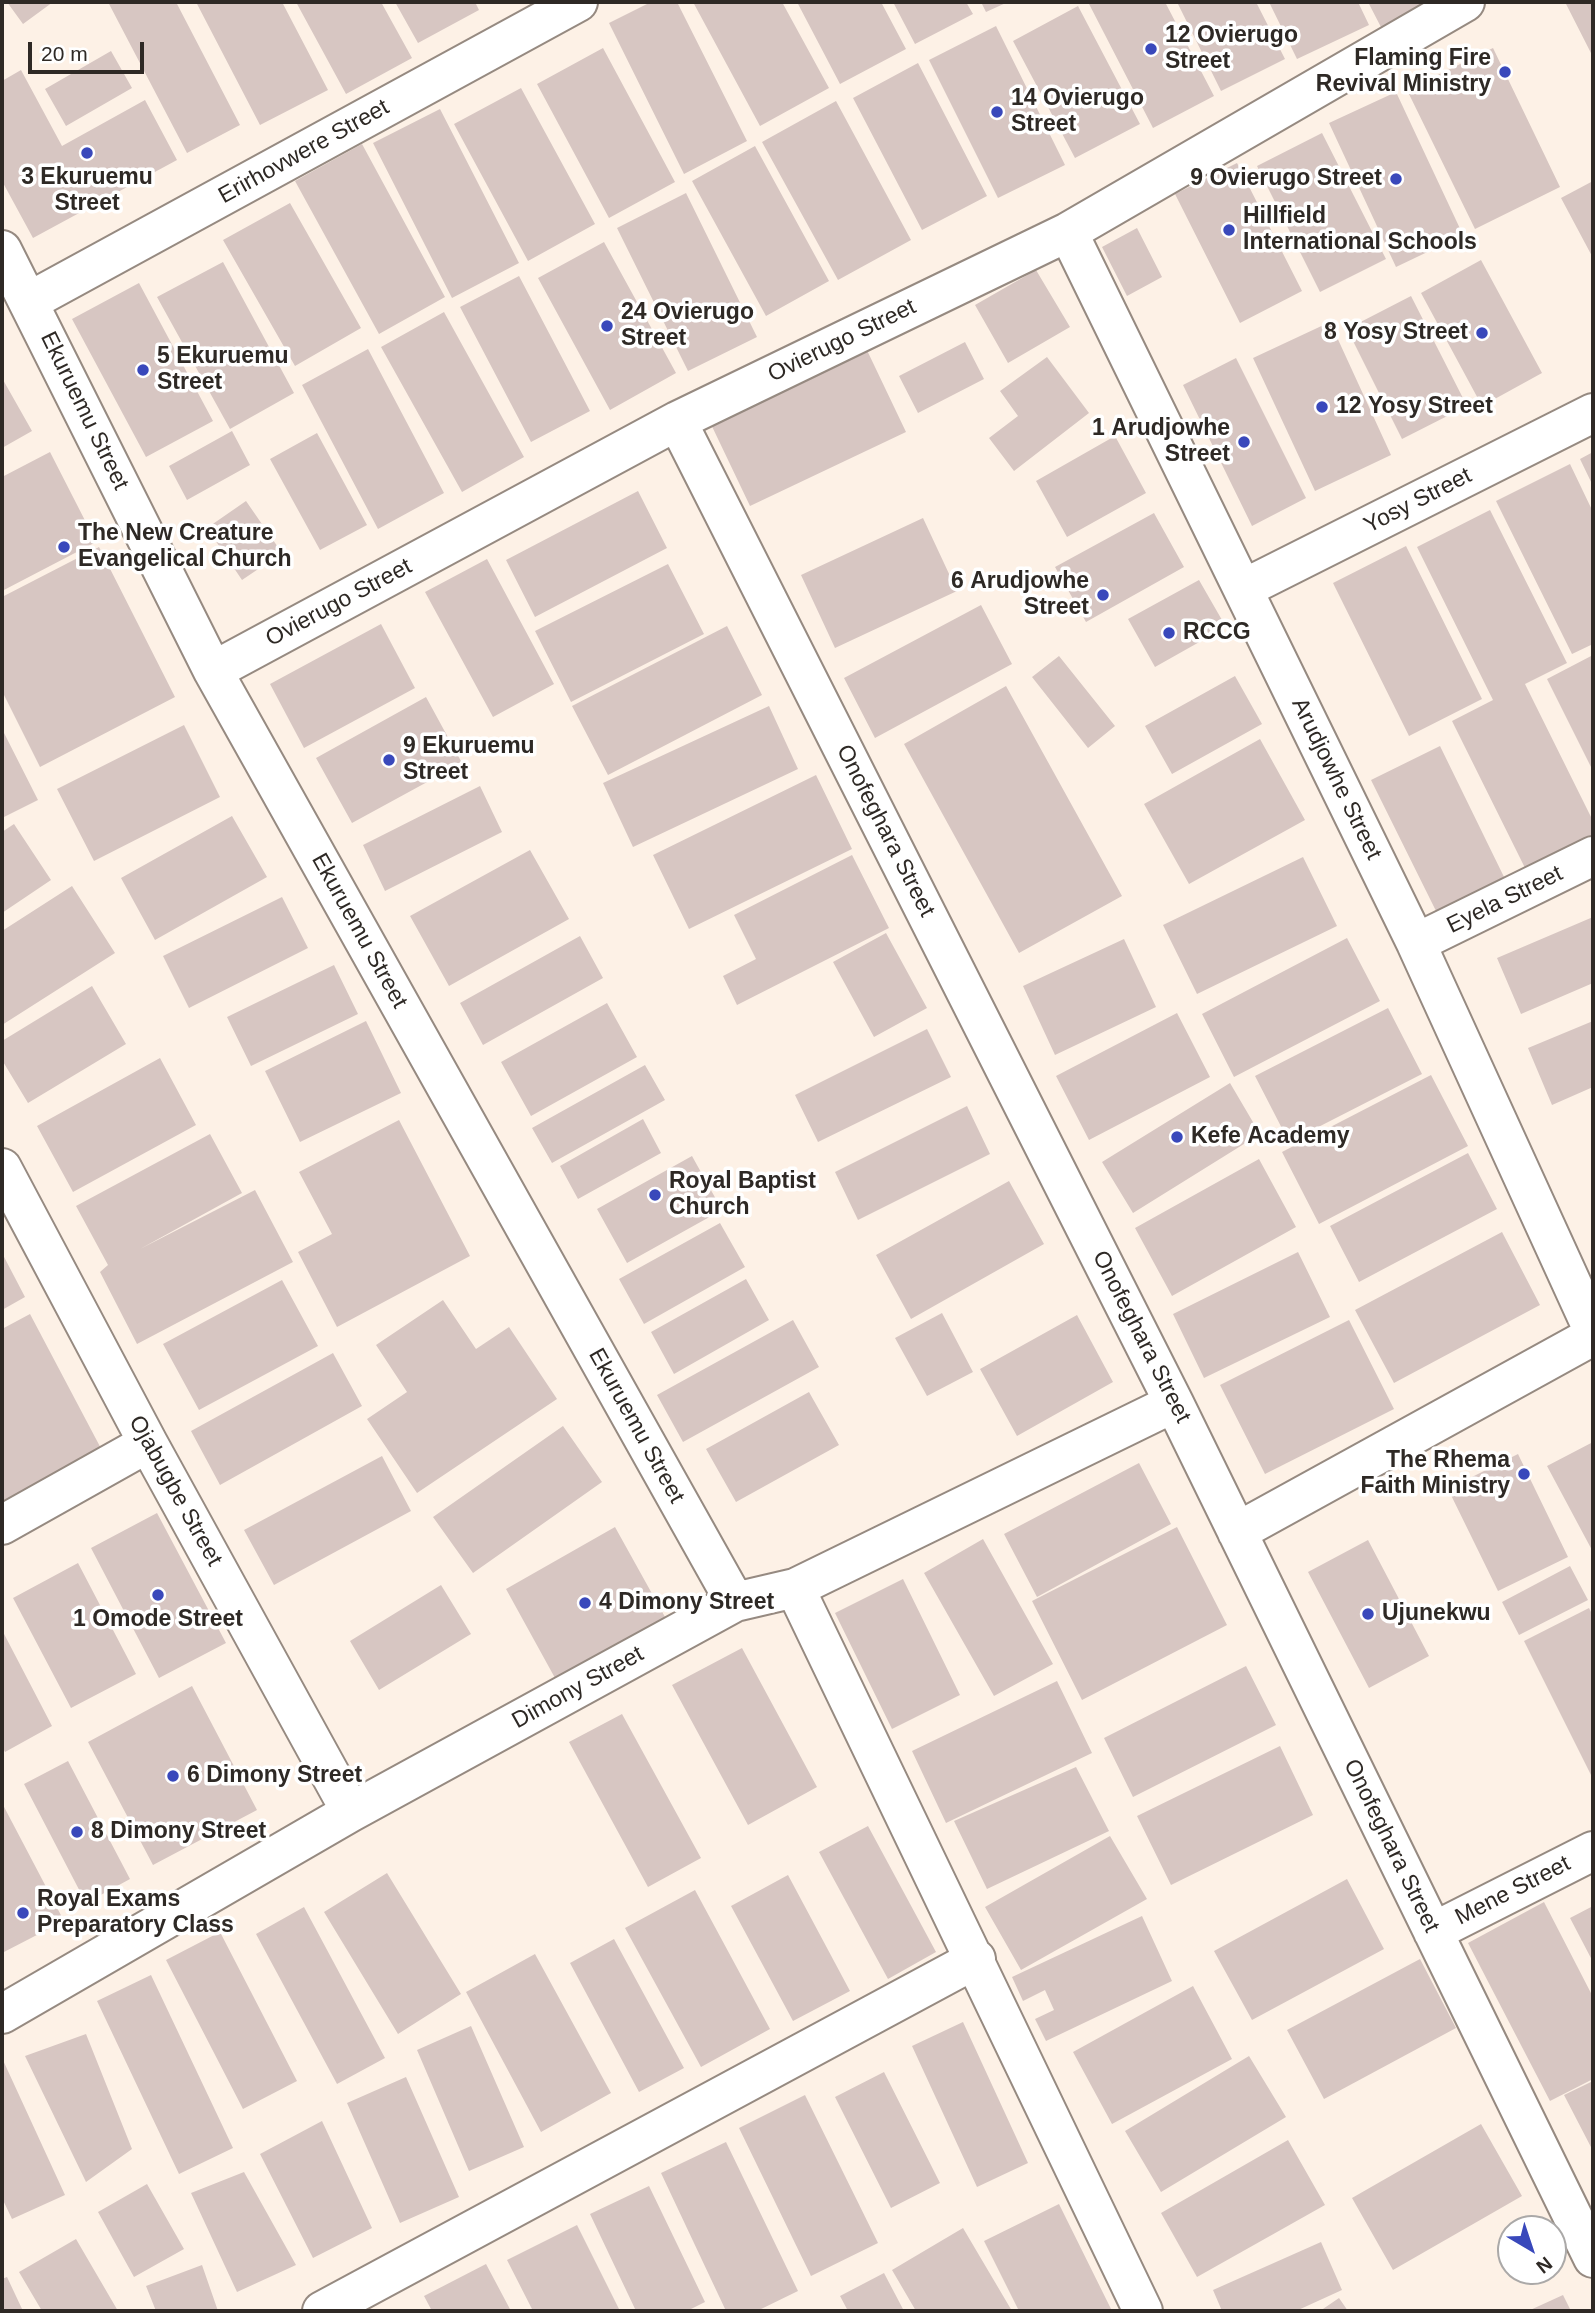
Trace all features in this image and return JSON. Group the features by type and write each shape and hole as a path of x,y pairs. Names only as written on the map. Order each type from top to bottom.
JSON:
{"street":[{"name":"Erirhovwere Street","path":"30,301 578,2"},
{"name":"Ovierugo Street","path":"213,671 677,421 1068,232 1465,2"},
{"name":"Arudjowhe Street","path":"1068,232 1416,943 1593,1331"},
{"name":"Ekuruemu Street","path":"2,250 30,301 213,671 735,1602"},
{"name":"Yosy Street","path":"1243,589 1593,413"},
{"name":"Onofeghara Street","path":"677,421 1174,1403 1593,2258"},
{"name":"Eyela Street","path":"1416,943 1593,856"},
{"name":"Ojabugbe Street","path":"2,1168 148,1443 352,1812"},
{"path":"1237,1532 1593,1336"},
{"name":"Dimony Street","path":"2,2014 352,1812 735,1602 795,1588 1174,1403"},
{"path":"2,1525 148,1443"},
{"path":"795,1588 976,1959 1143,2311"},
{"name":"Mene Street","path":"1433,1932 1593,1851"},
{"path":"321,2311 976,1959"}],"building":[{"path":"7,2 53,2 23,24"},
{"path":"108,2 176,2 240,125 187,153"},
{"path":"196,2 282,2 328,90 260,125"},
{"path":"296,2 381,2 412,58 346,94"},
{"path":"395,2 475,2 479,10 418,43"},
{"path":"651,2 677,2 747,141 684,174 609,23"},
{"path":"693,2 782,2 829,88 760,126"},
{"path":"797,2 881,2 906,49 840,84"},
{"path":"893,2 966,2 973,14 915,44"},
{"path":"981,2 1008,2 986,12"},
{"name":"12 Ovierugo Street","path":"1088,2 1165,2 1214,96 1153,128"},
{"path":"1177,2 1256,2 1285,59 1221,91"},
{"path":"1269,2 1358,2 1369,25 1297,59"},
{"path":"1368,2 1439,2 1383,31"},
{"path":"1565,2 1593,2 1593,57"},
{"path":"1078,6 1140,124 1075,158 1013,41"},
{"name":"14 Ovierugo Street","path":"996,26 1065,165 998,198 929,60"},
{"path":"603,48 675,182 609,218 537,84"},
{"path":"1493,48 1560,187 1475,229 1407,90"},
{"path":"111,51 132,88 66,126 45,89"},
{"path":"918,63 987,196 922,230 853,98"},
{"name":"3 Ekuruemu Street","path":"21,70 62,146 145,100 177,160 33,238 2,181 2,81"},
{"path":"521,88 595,224 528,261 454,124"},
{"name":"9 Ovierugo Street","path":"1396,92 1463,235 1396,267 1329,123"},
{"path":"836,101 911,240 838,280 762,142"},
{"path":"440,109 519,263 452,298 373,143"},
{"path":"1322,133 1386,259 1320,292 1257,166"},
{"path":"362,144 445,297 379,334 295,181"},
{"path":"755,146 829,281 766,316 692,181"},
{"path":"1237,163 1302,291 1240,323 1175,194"},
{"path":"1593,181 1593,258 1561,198"},
{"path":"686,193 757,337 688,371 617,228"},
{"path":"290,203 361,328 295,366 223,240"},
{"path":"1137,228 1162,277 1127,296 1102,247"},
{"name":"24 Ovierugo Street","path":"604,242 676,373 610,410 538,278"},
{"name":"8 Yosy Street","path":"1481,260 1542,373 1482,406 1421,293"},
{"path":"223,262 294,393 230,429 157,297"},
{"path":"1036,270 1070,327 1008,363 975,305"},
{"path":"519,276 590,411 531,442 460,307"},
{"name":"5 Ekuruemu Street","path":"139,283 213,421 146,457 72,319"},
{"path":"1411,296 1467,406 1402,439 1347,329"},
{"path":"444,312 524,457 462,492 381,347"},
{"name":"12 Yosy Street","path":"1330,322 1391,455 1315,491 1253,358"},
{"path":"965,342 984,379 918,413 899,376"},
{"path":"864,344 906,432 750,506 708,418"},
{"path":"368,349 444,493 378,529 302,385"},
{"path":"1047,357 1089,413 1014,471 989,438 1018,416 1000,391"},
{"name":"1 Arudjowhe Street","path":"1236,358 1306,498 1252,526 1183,385"},
{"path":"2,378 32,431 2,448"},
{"path":"232,431 250,465 187,500 169,466"},
{"path":"317,433 367,525 320,550 270,459"},
{"path":"1115,436 1146,493 1067,537 1036,481"},
{"path":"50,452 96,542 2,591 2,477"},
{"path":"1593,452 1593,486 1580,459"},
{"path":"1570,464 1593,512 1593,644 1572,654 1496,501"},
{"path":"638,491 667,548 535,617 506,560"},
{"path":"246,501 282,553 242,580 207,528"},
{"path":"1490,510 1567,663 1525,684 1593,821 1593,842 1528,874 1452,721 1493,700 1417,547"},
{"name":"6 Arudjowhe Street","path":"1154,513 1184,567 1086,622 1055,567"},
{"path":"923,518 957,591 835,648 801,575"},
{"path":"1406,546 1482,699 1409,736 1333,583"},
{"path":"99,547 175,697 40,767 2,691 2,597"},
{"path":"487,559 554,684 493,717 425,592"},
{"path":"668,564 704,634 571,702 535,631"},
{"path":"1199,580 1226,627 1155,667 1128,619"},
{"path":"981,605 1012,664 875,738 844,678"},
{"path":"381,624 415,688 304,748 270,684"},
{"path":"727,626 762,695 608,775 572,706"},
{"path":"1593,655 1593,771 1547,679"},
{"path":"1059,656 1115,726 1088,748 1032,677"},
{"path":"1235,676 1262,724 1172,774 1145,726"},
{"path":"1006,686 1122,896 1019,953 904,744"},
{"name":"9 Ekuruemu Street","path":"426,697 462,763 352,823 316,758"},
{"path":"769,706 798,769 633,847 603,783"},
{"path":"184,725 220,797 94,861 57,789"},
{"path":"2,729 38,800 2,818"},
{"path":"1260,739 1305,820 1189,884 1144,804"},
{"path":"1440,746 1505,879 1437,913 1371,780"},
{"path":"816,775 852,849 689,929 653,855"},
{"path":"480,786 502,832 385,891 363,845"},
{"path":"232,816 267,877 155,940 121,878"},
{"path":"14,824 51,880 2,913 2,832"},
{"path":"530,850 569,919 449,986 410,916"},
{"path":"852,855 889,928 737,1005 723,976 756,959 734,915"},
{"path":"1303,857 1337,926 1197,994 1163,925"},
{"path":"72,886 115,953 2,1025 2,931"},
{"path":"282,897 308,948 189,1008 163,956"},
{"path":"1593,917 1593,983 1521,1014 1497,958"},
{"path":"886,933 927,1008 874,1037 833,962"},
{"path":"580,936 603,978 483,1045 460,1003"},
{"path":"1347,938 1380,1001 1234,1077 1202,1014"},
{"path":"1124,939 1156,1007 1055,1055 1023,986"},
{"path":"334,965 358,1014 251,1066 227,1017"},
{"path":"92,986 126,1044 28,1103 2,1060 2,1041"},
{"path":"607,1003 637,1057 531,1116 501,1062"},
{"path":"1388,1008 1422,1074 1289,1142 1255,1076"},
{"path":"1177,1013 1210,1077 1089,1140 1056,1076"},
{"path":"366,1021 401,1093 300,1142 265,1071"},
{"path":"1593,1021 1593,1087 1552,1105 1528,1048"},
{"path":"927,1029 951,1077 818,1142 795,1095"},
{"path":"160,1058 196,1125 73,1192 37,1126"},
{"path":"645,1065 665,1100 552,1163 532,1128"},
{"path":"1431,1075 1468,1146 1319,1224 1282,1152"},
{"path":"1230,1083 1260,1134 1133,1213 1102,1162"},
{"path":"967,1106 990,1154 858,1220 835,1172"},
{"path":"643,1119 661,1153 578,1199 560,1166"},
{"path":"399,1120 470,1256 337,1327 298,1252 332,1234 299,1172"},
{"path":"210,1134 242,1193 140,1249 255,1190 293,1262 137,1344 100,1272 108,1265 76,1206"},
{"path":"1468,1153 1497,1209 1359,1282 1330,1226"},
{"path":"692,1156 722,1210 627,1263 597,1209"},
{"path":"1259,1159 1296,1227 1172,1296 1135,1228"},
{"path":"1009,1181 1044,1244 911,1319 876,1255"},
{"path":"720,1223 745,1267 644,1324 619,1279"},
{"path":"1502,1232 1540,1305 1394,1383 1355,1310"},
{"path":"1298,1252 1330,1317 1204,1378 1173,1314"},
{"path":"2,1253 25,1297 2,1310"},
{"path":"746,1279 769,1320 674,1374 651,1332"},
{"path":"282,1280 318,1346 199,1410 163,1344"},
{"path":"443,1300 476,1349 509,1327 557,1399 417,1493 367,1419 407,1392 376,1345"},
{"path":"942,1313 973,1372 927,1396 895,1338"},
{"path":"30,1314 105,1456 2,1511 2,1329"},
{"path":"1077,1315 1113,1382 1017,1436 980,1369"},
{"path":"793,1320 819,1367 683,1442 657,1395"},
{"path":"1349,1320 1394,1409 1265,1474 1220,1385"},
{"path":"333,1353 362,1406 220,1485 191,1431"},
{"path":"809,1392 839,1445 736,1502 706,1449"},
{"path":"563,1426 602,1482 473,1573 433,1517"},
{"path":"1593,1442 1593,1552 1547,1466"},
{"path":"1518,1454 1568,1557 1498,1591 1448,1489"},
{"path":"382,1456 411,1511 274,1585 244,1530"},
{"path":"1139,1463 1171,1524 1037,1597 1004,1534"},
{"name":"1 Omode Street","path":"157,1513 226,1643 159,1678 91,1548"},
{"name":"4 Dimony Street","path":"615,1527 665,1617 555,1678 506,1589"},
{"path":"1177,1527 1227,1625 1082,1700 1032,1601"},
{"path":"983,1539 1053,1664 994,1696 924,1573"},
{"name":"Ujunekwu","path":"1368,1540 1429,1656 1369,1688 1308,1572"},
{"path":"78,1563 136,1674 71,1708 13,1598"},
{"path":"1570,1566 1588,1600 1519,1635 1502,1602"},
{"path":"903,1579 960,1695 892,1729 835,1613"},
{"path":"441,1585 471,1634 379,1690 350,1641"},
{"path":"1589,1608 1593,1616 1593,1779 1524,1641"},
{"path":"2,1630 52,1726 5,1752 2,1746"},
{"path":"742,1648 817,1787 748,1825 672,1685"},
{"path":"1246,1666 1276,1725 1133,1797 1104,1738"},
{"path":"1057,1681 1092,1753 946,1823 912,1751"},
{"name":"6 Dimony Street","path":"192,1686 257,1810 153,1865 88,1742"},
{"path":"622,1714 701,1858 648,1887 569,1742"},
{"path":"1280,1746 1313,1815 1171,1885 1137,1816"},
{"name":"8 Dimony Street","path":"68,1761 130,1879 86,1903 24,1784"},
{"path":"1076,1767 1109,1831 987,1889 954,1821"},
{"path":"2,1803 64,1921 2,1953"},
{"path":"868,1826 936,1952 888,1979 819,1852"},
{"path":"1110,1836 1147,1899 1021,1970 985,1907"},
{"path":"387,1873 461,1994 398,2034 324,1912"},
{"path":"788,1875 850,1991 793,2021 731,1906"},
{"path":"1347,1879 1384,1949 1252,2020 1214,1951"},
{"path":"695,1890 770,2029 701,2067 625,1928"},
{"path":"1544,1902 1593,1997 1593,2079 1550,2101 1468,1943"},
{"path":"1593,1906 1593,1962 1570,1918"},
{"path":"304,1907 385,2058 337,2084 256,1934"},
{"path":"1142,1916 1172,1981 1046,2041 1035,2019 1054,2010 1045,1990 1023,2001 1012,1977"},
{"path":"220,1932 297,2081 243,2109 166,1960"},
{"path":"614,1939 684,2068 639,2092 570,1963"},
{"path":"535,1954 611,2093 541,2132 466,1992"},
{"path":"1420,1959 1456,2028 1324,2099 1287,2030"},
{"path":"151,1975 233,2148 179,2174 97,2001"},
{"path":"1193,1986 1232,2059 1112,2124 1073,2052"},
{"path":"963,2022 1028,2163 977,2187 912,2046"},
{"path":"471,2026 524,2147 469,2171 417,2050"},
{"path":"86,2034 132,2149 86,2182 25,2056"},
{"path":"1249,2056 1286,2117 1161,2192 1125,2131"},
{"path":"2,2058 65,2195 12,2219 2,2198"},
{"path":"884,2072 940,2183 891,2208 835,2097"},
{"path":"406,2077 459,2197 400,2223 347,2103"},
{"path":"1593,2081 1593,2151 1564,2095"},
{"path":"805,2095 878,2243 811,2276 739,2128"},
{"path":"322,2121 372,2228 313,2258 260,2154"},
{"path":"1481,2124 1522,2196 1393,2270 1352,2198"},
{"path":"1288,2140 1325,2205 1197,2277 1161,2213"},
{"path":"726,2142 798,2291 757,2311 726,2311 661,2173"},
{"path":"244,2172 296,2265 237,2292 191,2193"},
{"path":"147,2184 184,2249 134,2277 98,2212"},
{"path":"649,2186 705,2302 687,2311 636,2311 590,2214"},
{"path":"1059,2204 1112,2311 1019,2311 984,2241"},
{"path":"577,2225 620,2311 533,2311 507,2260"},
{"path":"963,2228 1012,2311 916,2311 892,2270"},
{"path":"76,2239 118,2311 42,2311 19,2272"},
{"path":"1321,2242 1342,2290 1296,2311 1222,2311 1213,2290"},
{"path":"486,2264 511,2311 432,2311 424,2296"},
{"path":"202,2265 218,2311 156,2311 146,2286"},
{"path":"884,2273 904,2311 848,2311 840,2296"},
{"path":"7,2277 23,2311 2,2311 2,2279"},
{"path":"1563,2295 1571,2311 1528,2311"},
{"path":"1339,2298 1348,2311 1320,2311"}],"place":[{"name":"12 Ovierugo Street","path":"1151,49"},
{"name":"Flaming Fire Revival Ministry","path":"1505,72"},
{"name":"14 Ovierugo Street","path":"997,112"},
{"name":"3 Ekuruemu Street","path":"87,153"},
{"name":"9 Ovierugo Street","path":"1396,179"},
{"name":"Hillfield International Schools","path":"1229,230"},
{"name":"24 Ovierugo Street","path":"607,326"},
{"name":"8 Yosy Street","path":"1482,333"},
{"name":"5 Ekuruemu Street","path":"143,370"},
{"name":"12 Yosy Street","path":"1322,407"},
{"name":"1 Arudjowhe Street","path":"1244,442"},
{"name":"The New Creature Evangelical Church","path":"64,547"},
{"name":"6 Arudjowhe Street","path":"1103,595"},
{"name":"RCCG","path":"1169,633"},
{"name":"9 Ekuruemu Street","path":"389,760"},
{"name":"Kefe Academy","path":"1177,1137"},
{"name":"Royal Baptist Church","path":"655,1195"},
{"name":"The Rhema Faith Ministry","path":"1524,1474"},
{"name":"1 Omode Street","path":"158,1595"},
{"name":"4 Dimony Street","path":"585,1603"},
{"name":"Ujunekwu","path":"1368,1614"},
{"name":"6 Dimony Street","path":"173,1776"},
{"name":"8 Dimony Street","path":"77,1832"},
{"name":"Royal Exams Preparatory Class","path":"23,1913"}]}
